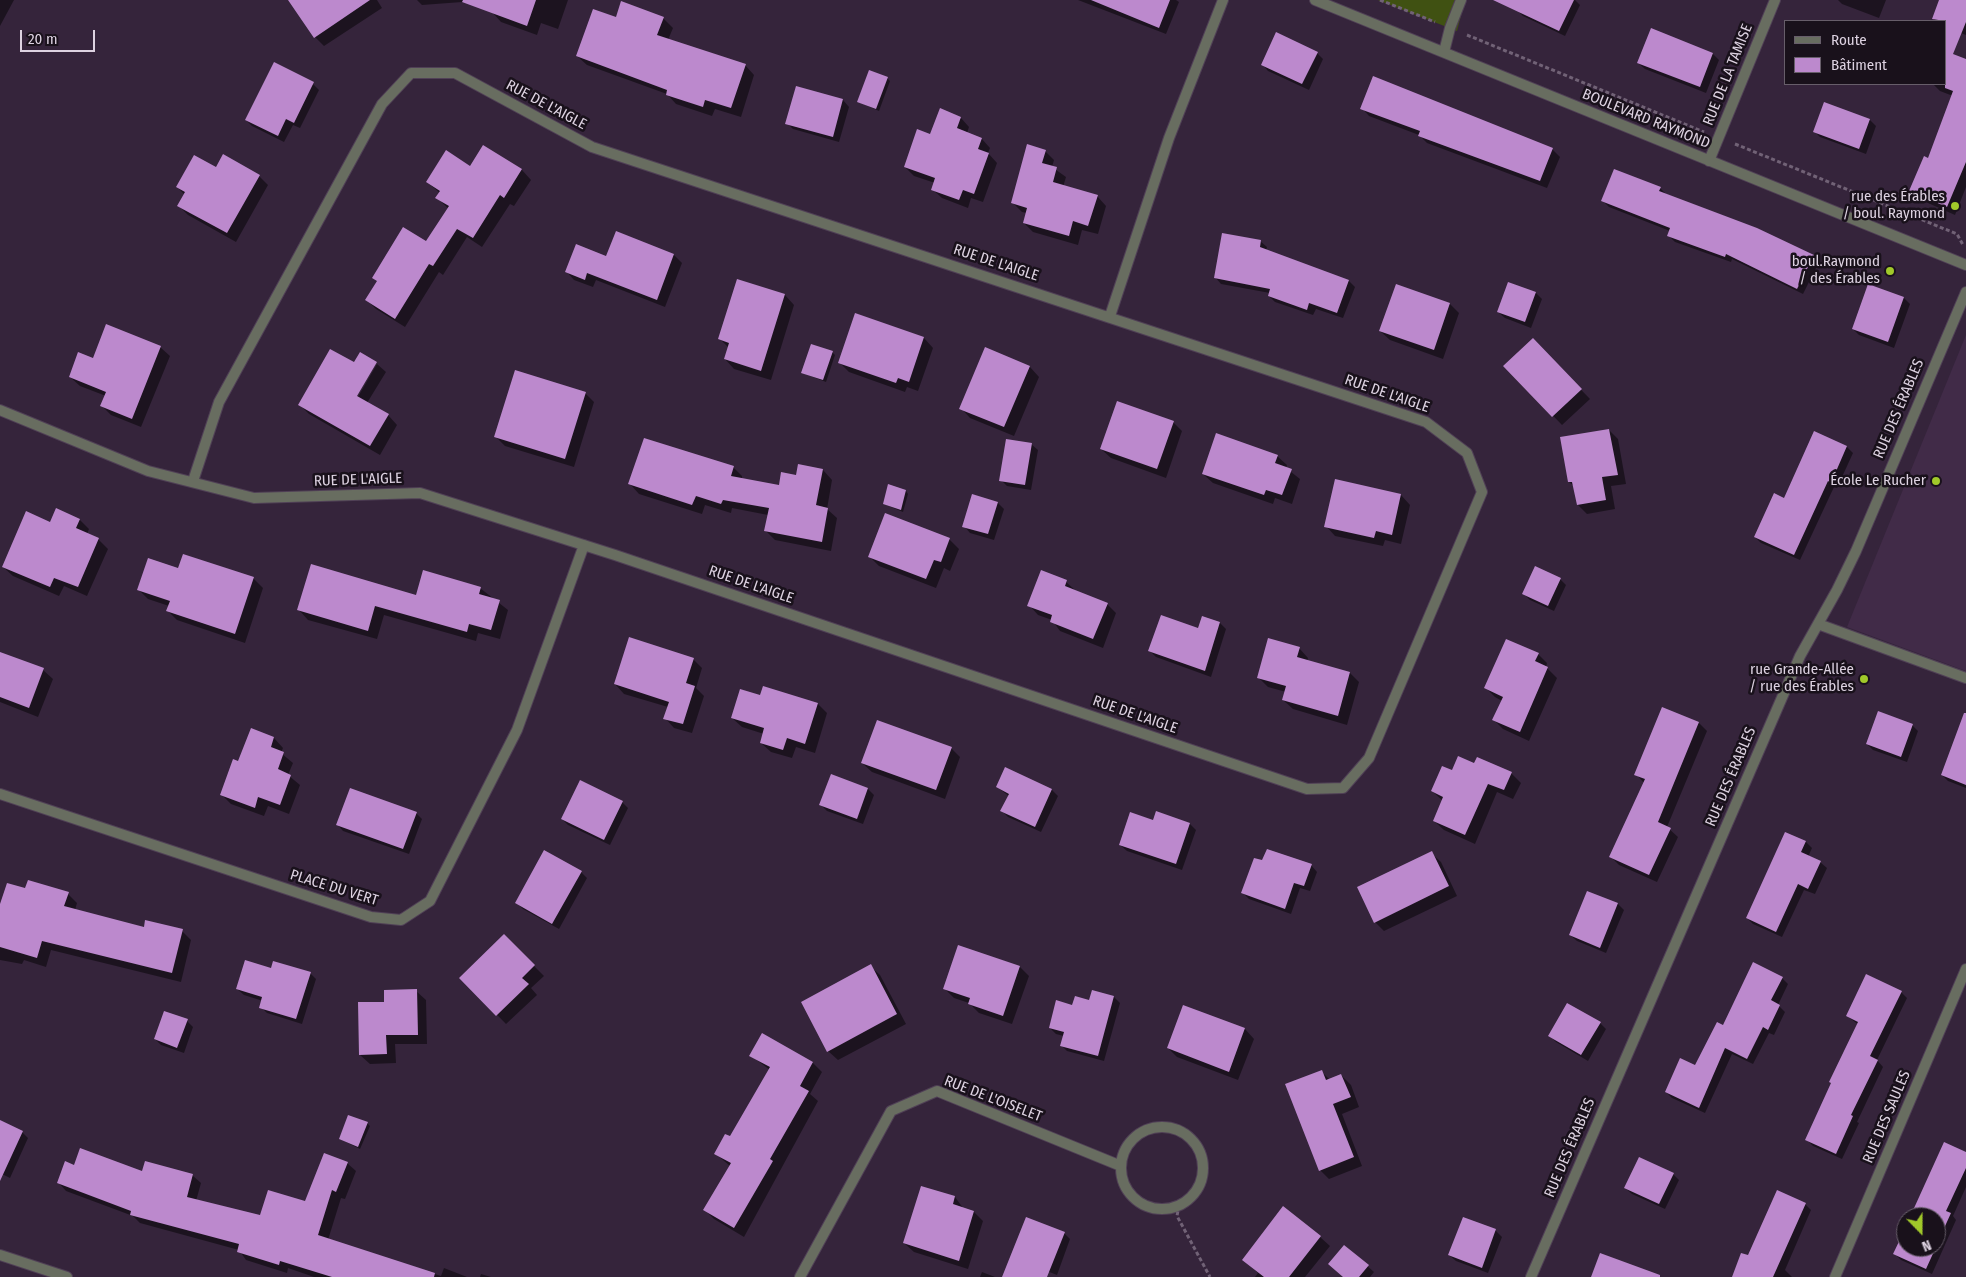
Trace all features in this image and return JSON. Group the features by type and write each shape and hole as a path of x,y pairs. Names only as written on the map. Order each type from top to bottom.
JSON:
{"street":[{"path":"1110,316 1169,138 1223,0"},
{"name":"BOULEVARD RAYMOND","path":"1315,0 1966,265"},
{"path":"1444,52 1450,28 1461,0"},
{"name":"RUE DE LA TAMISE","path":"1708,161 1775,0"},
{"name":"RUE DE L'AIGLE","path":"0,410 148,471 254,498 420,493 584,545 1307,789 1343,788 1368,758 1482,492 1467,453 1426,422 1110,316 592,147 455,73 411,74 382,104 219,402 192,481"},
{"name":"RUE DES ÉRABLES","path":"1531,1277 1800,656 1856,551 1966,292"},
{"name":"PLACE DU VERT","path":"0,794 371,917 401,920 430,901 517,730 584,545"},
{"path":"1818,624 1966,678"},
{"name":"RUE DES SAULES","path":"1835,1277 1966,969"},
{"name":"RUE DE L'OISELET","path":"800,1277 891,1111 937,1090 1121,1166"},
{"path":"1166,1127 1179,1130 1190,1138 1198,1148 1202,1160 1203,1173 1199,1186 1190,1197 1179,1205 1158,1208 1139,1202 1129,1192 1123,1180 1121,1166 1124,1153 1130,1142 1141,1133 1153,1128 1166,1127"},
{"path":"0,1255 66,1277"}],"path":[{"path":"1380,0 1426,19"},
{"path":"1478,40 1694,128"},
{"path":"1739,146 1957,234"},
{"path":"1179,1205 1177,1216 1210,1277"}],"shaded area":[{"name":"École Le Rucher","path":"1966,335 1966,671 1847,627"}],"green space":[{"path":"1378,0 1465,0 1457,31"}],"building":[{"path":"288,0 370,0 314,38"},
{"path":"463,0 536,0 527,26 462,2"},
{"path":"1091,0 1170,0 1159,28"},
{"path":"1493,0 1574,0 1559,31"},
{"path":"1939,0 1966,0 1966,22 1953,54 1966,59 1966,162 1947,207 1909,191 1924,156 1928,158 1953,91 1945,88 1946,20 1932,19"},
{"path":"621,1 664,17 657,35 746,64 731,108 705,100 703,107 666,95 667,90 576,56 593,9 616,17"},
{"path":"1651,28 1713,53 1700,87 1637,63"},
{"path":"1276,32 1318,52 1302,84 1261,65"},
{"path":"274,62 314,82 294,123 286,119 278,136 245,120"},
{"path":"869,70 888,77 876,109 857,102"},
{"path":"1373,76 1553,148 1540,181 1418,136 1420,131 1360,109"},
{"path":"796,86 843,99 833,137 785,124"},
{"path":"1824,102 1870,119 1859,149 1813,132"},
{"path":"940,108 961,117 957,128 982,138 978,149 989,153 974,194 963,190 959,200 931,190 935,178 904,167 917,129 930,134"},
{"path":"1027,144 1046,150 1042,163 1057,167 1053,182 1098,195 1088,226 1073,221 1069,236 1023,223 1027,208 1011,203"},
{"path":"483,145 522,169 504,198 500,195 473,238 457,229 433,266 429,264 395,319 365,300 377,281 372,278 403,227 426,241 449,206 435,198 440,191 426,182 446,150 470,166"},
{"path":"223,154 260,175 227,233 177,206 185,192 176,187 194,155 216,167"},
{"path":"1614,169 1661,187 1659,191 1757,228 1814,255 1797,289 1726,254 1725,257 1667,236 1670,228 1601,201"},
{"path":"616,231 674,254 657,300 587,273 585,280 565,272 576,244 606,256"},
{"path":"1222,233 1261,240 1260,247 1349,280 1337,313 1309,303 1307,310 1268,296 1270,289 1214,278"},
{"path":"737,279 785,294 761,371 724,359 729,343 718,339"},
{"path":"1508,282 1536,292 1525,322 1497,312"},
{"path":"1396,284 1450,303 1434,350 1379,331"},
{"path":"1868,284 1904,297 1888,342 1852,329"},
{"path":"855,313 924,337 909,382 898,378 896,383 838,363"},
{"path":"106,324 161,346 132,419 100,406 106,392 69,377 78,352 93,358"},
{"path":"1533,338 1582,389 1552,417 1503,366"},
{"path":"811,344 833,351 823,380 801,373"},
{"path":"985,347 1030,366 1004,427 959,409"},
{"path":"330,349 354,362 360,352 377,362 357,396 389,414 370,446 298,405"},
{"path":"515,370 586,392 565,459 494,437"},
{"path":"1117,401 1174,421 1157,469 1100,449"},
{"path":"1609,429 1618,475 1602,477 1606,500 1577,505 1572,482 1568,482 1560,437"},
{"path":"1814,431 1847,446 1831,483 1828,481 1794,555 1754,537 1774,493 1784,498"},
{"path":"1216,433 1278,455 1275,463 1292,469 1282,495 1266,490 1264,495 1202,474"},
{"path":"644,438 734,466 731,476 779,485 781,472 796,475 798,464 823,469 816,505 828,508 822,542 764,531 769,508 723,500 721,504 696,496 692,505 628,484"},
{"path":"1006,439 1032,443 1025,485 999,481"},
{"path":"1335,479 1401,494 1392,535 1376,531 1374,538 1324,527"},
{"path":"888,484 906,490 901,510 883,504"},
{"path":"972,494 998,502 988,534 962,527"},
{"path":"56,508 80,519 76,528 99,538 78,587 54,578 50,587 2,567 26,511 50,522"},
{"path":"885,513 950,538 941,562 934,560 926,579 868,557"},
{"path":"183,554 254,577 235,634 166,611 170,601 137,590 148,558 178,568"},
{"path":"311,564 416,595 423,570 481,587 479,594 500,600 491,630 469,624 467,632 375,606 368,631 297,610"},
{"path":"1535,566 1561,578 1548,606 1522,594"},
{"path":"1041,570 1067,580 1065,586 1108,603 1093,639 1050,622 1052,615 1027,606"},
{"path":"1161,615 1198,628 1202,616 1220,622 1205,671 1148,651"},
{"path":"629,637 694,658 686,683 695,686 683,724 663,719 669,702 614,684"},
{"path":"1268,638 1300,647 1297,657 1350,672 1338,716 1282,700 1286,686 1257,678"},
{"path":"1506,639 1539,653 1535,661 1548,667 1520,732 1492,720 1503,697 1484,688"},
{"path":"0,652 44,668 29,708 0,697"},
{"path":"763,686 818,703 805,744 787,738 783,750 760,743 764,728 731,718 740,689 760,695"},
{"path":"1662,707 1699,722 1658,822 1671,828 1649,875 1609,857 1645,779 1634,775"},
{"path":"1878,711 1913,724 1901,757 1866,744"},
{"path":"1964,713 1966,713 1966,785 1941,775"},
{"path":"877,720 952,747 936,790 861,763"},
{"path":"251,728 274,737 271,747 284,752 278,769 291,775 280,805 258,797 255,808 220,795 233,759 238,761"},
{"path":"1458,756 1474,763 1477,757 1512,772 1504,790 1488,784 1465,835 1433,821 1443,797 1431,791 1442,766 1452,770"},
{"path":"1005,767 1052,789 1035,827 1000,811 1009,794 996,787"},
{"path":"831,774 868,788 857,819 819,805"},
{"path":"580,780 623,801 604,840 561,819"},
{"path":"350,788 417,812 403,849 336,825"},
{"path":"1156,811 1190,823 1176,864 1119,845 1130,812 1153,820"},
{"path":"1785,832 1806,841 1801,852 1821,861 1808,889 1798,884 1776,932 1746,918"},
{"path":"1267,849 1312,864 1304,886 1294,883 1285,909 1241,893 1254,858 1262,860"},
{"path":"544,850 582,871 552,924 515,903"},
{"path":"1432,851 1449,886 1374,923 1357,887"},
{"path":"28,880 69,892 64,906 144,927 145,920 183,929 172,973 42,941 37,958 0,947 0,904 7,883 25,888"},
{"path":"1587,891 1618,903 1600,948 1569,935"},
{"path":"504,934 535,965 522,978 529,984 496,1016 459,978"},
{"path":"958,945 1020,966 1003,1016 968,1004 970,998 943,989"},
{"path":"245,960 271,968 273,961 311,972 296,1019 259,1008 262,997 236,989"},
{"path":"1753,962 1783,977 1771,1000 1780,1005 1768,1030 1763,1027 1747,1059 1725,1048 1699,1108 1665,1092 1680,1058 1695,1065 1717,1022 1723,1025"},
{"path":"871,964 897,1014 827,1052 801,1002"},
{"path":"1866,974 1902,991 1870,1056 1878,1060 1851,1115 1853,1116 1836,1154 1805,1140 1831,1083 1829,1082 1858,1022 1846,1016"},
{"path":"417,989 418,1035 386,1035 387,1054 359,1055 358,1002 384,1002 384,990"},
{"path":"1092,990 1114,996 1098,1056 1060,1046 1064,1032 1049,1028 1056,1000 1072,1005 1075,996 1089,1000"},
{"path":"1567,1003 1601,1022 1581,1055 1548,1036"},
{"path":"1183,1005 1245,1028 1229,1072 1167,1048"},
{"path":"164,1011 188,1019 177,1048 154,1039"},
{"path":"762,1033 813,1062 800,1086 809,1091 770,1159 773,1161 734,1228 703,1210 731,1163 714,1154 725,1134 730,1136 770,1067 749,1056"},
{"path":"1322,1070 1326,1080 1341,1074 1351,1097 1333,1104 1354,1157 1319,1171 1285,1084"},
{"path":"348,1115 368,1122 358,1147 339,1139"},
{"path":"0,1120 23,1131 0,1181"},
{"path":"1944,1142 1966,1152 1966,1168 1946,1211 1946,1207 1915,1207"},
{"path":"80,1148 142,1171 145,1161 193,1174 187,1197 260,1215 268,1190 305,1201 324,1153 348,1162 336,1192 332,1190 318,1235 435,1273 434,1277 332,1277 280,1261 279,1265 237,1252 239,1244 130,1215 131,1211 57,1183 65,1161 74,1165"},
{"path":"1639,1157 1674,1173 1659,1204 1624,1188"},
{"path":"921,1186 955,1196 953,1204 974,1211 959,1261 903,1243"},
{"path":"1777,1190 1806,1203 1773,1277 1732,1277 1741,1253 1748,1255"},
{"path":"1283,1206 1321,1236 1289,1277 1264,1277 1242,1260"},
{"path":"1946,1211 1951,1213 1946,1224"},
{"path":"1026,1217 1065,1232 1047,1277 1002,1277"},
{"path":"1463,1217 1496,1229 1482,1268 1448,1255"},
{"path":"1344,1245 1369,1265 1359,1277 1343,1277 1328,1264"},
{"path":"1600,1253 1660,1275 1660,1277 1591,1277"},
{"path":"1900,1257 1931,1257 1926,1269"}],"place":[{"name":"rue des Érables / boul. Raymond","path":"1955,206"},
{"name":"boul.Raymond / des Érables","path":"1890,271"},
{"name":"École Le Rucher","path":"1936,481"},
{"name":"rue Grande-Allée / rue des Érables","path":"1864,679"}]}
